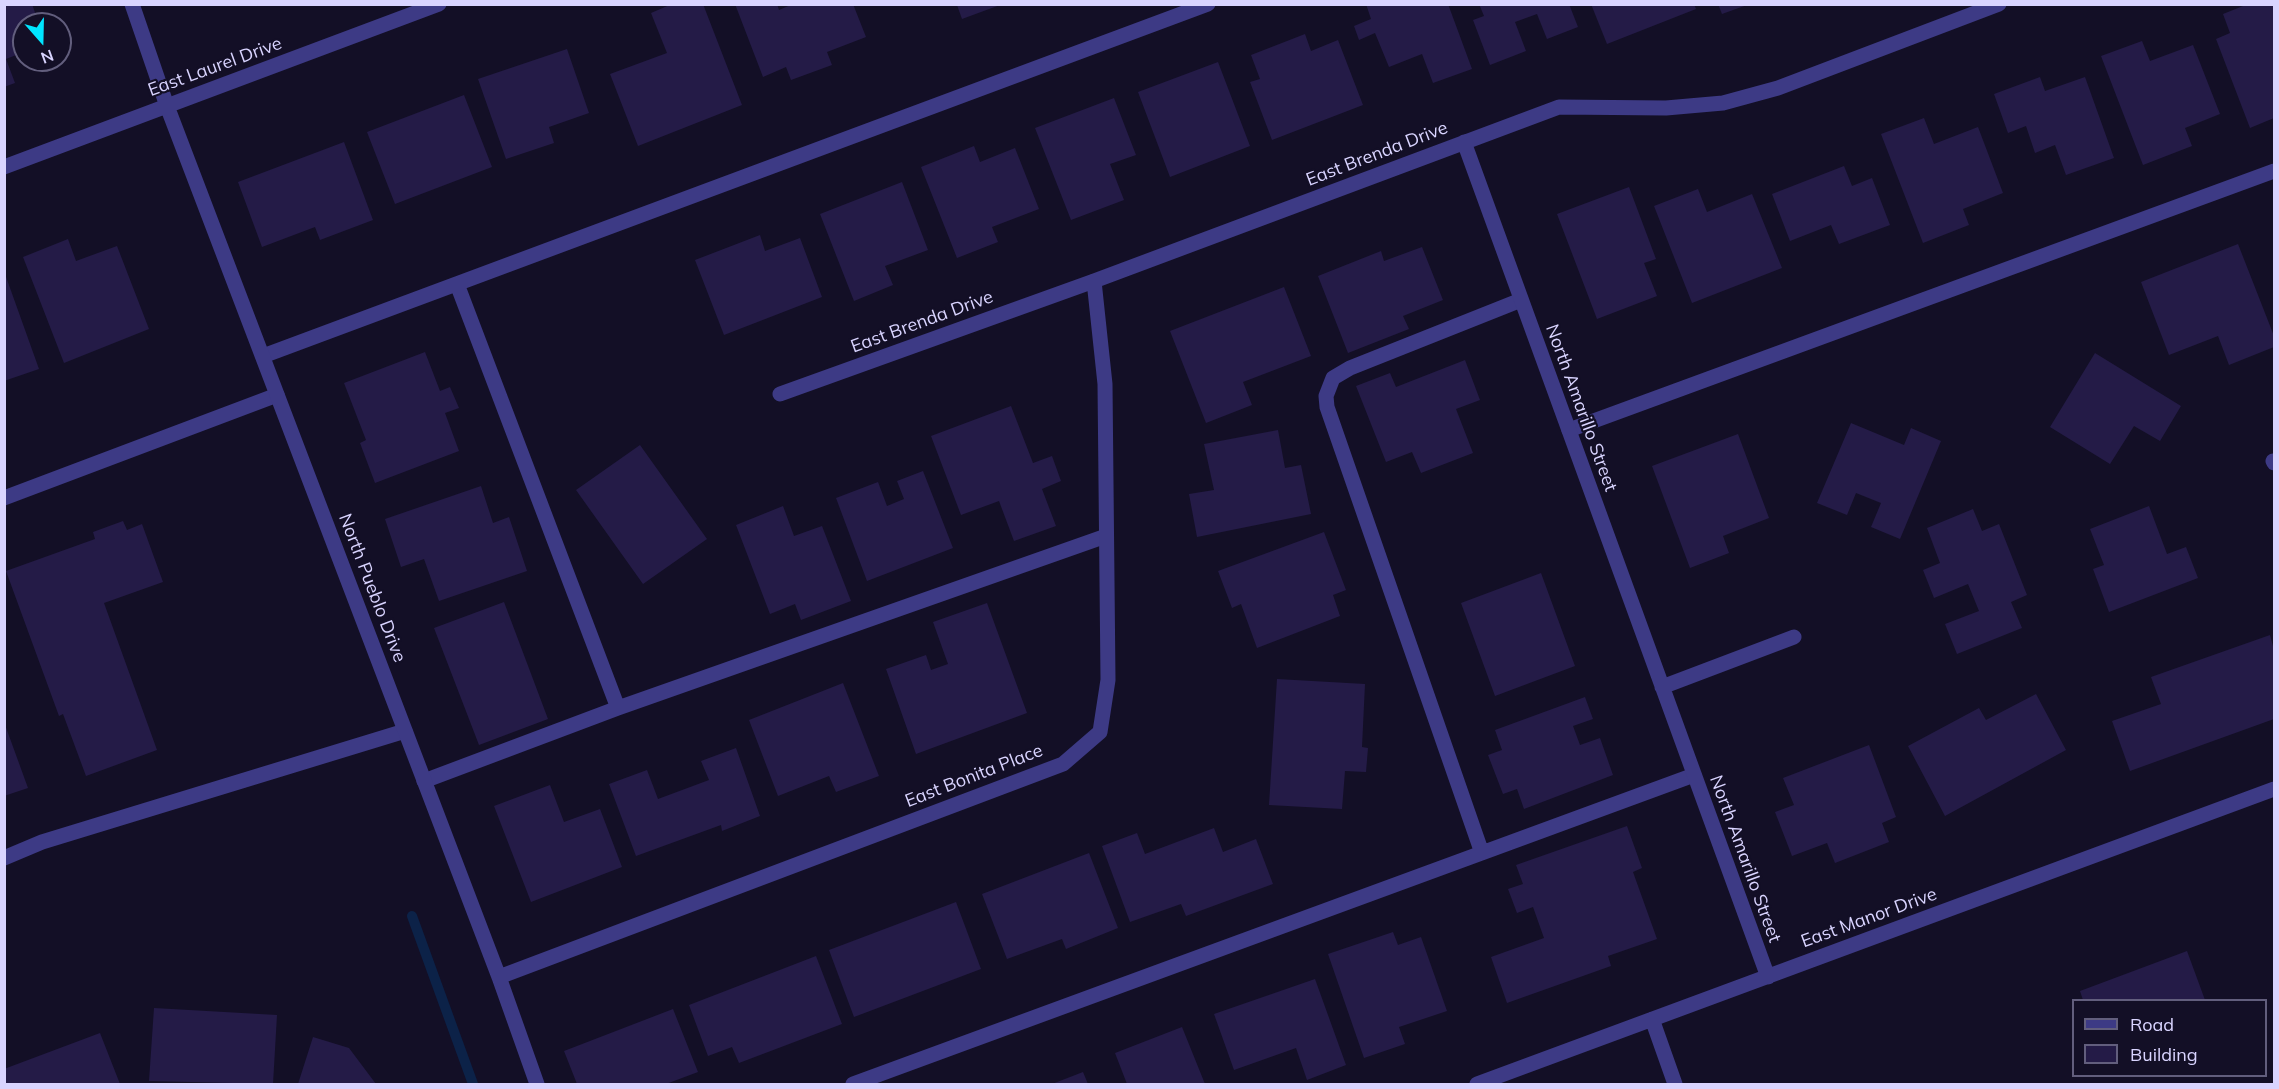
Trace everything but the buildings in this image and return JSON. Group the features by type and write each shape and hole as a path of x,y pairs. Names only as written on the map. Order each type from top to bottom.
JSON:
{"street":[{"name":"North Pueblo Drive","path":"132,4 167,106 499,977 537,1084"},
{"name":"East Laurel Drive","path":"4,166 439,4"},
{"path":"263,356 1208,4"},
{"name":"East Brenda Drive","path":"780,394 1094,281 1559,107 1666,108 1723,103 1778,88 1999,4"},
{"name":"North Amarillo Street","path":"1464,142 1768,976"},
{"path":"1569,430 2274,171"},
{"name":"East Bonita Place","path":"499,977 1063,764 1100,732 1108,680 1105,384 1094,281"},
{"path":"457,284 618,708"},
{"path":"1482,853 1327,407 1326,396 1333,378 1350,368 1521,300"},
{"path":"4,498 277,394"},
{"path":"424,781 618,708 1106,536"},
{"path":"1662,687 1794,637"},
{"path":"4,858 42,842 405,731"},
{"path":"853,1084 1694,775"},
{"name":"East Manor Drive","path":"1477,1084 2274,789"},
{"path":"1652,1019 1675,1084"}],"waterway":[{"path":"412,916 473,1084"}]}
